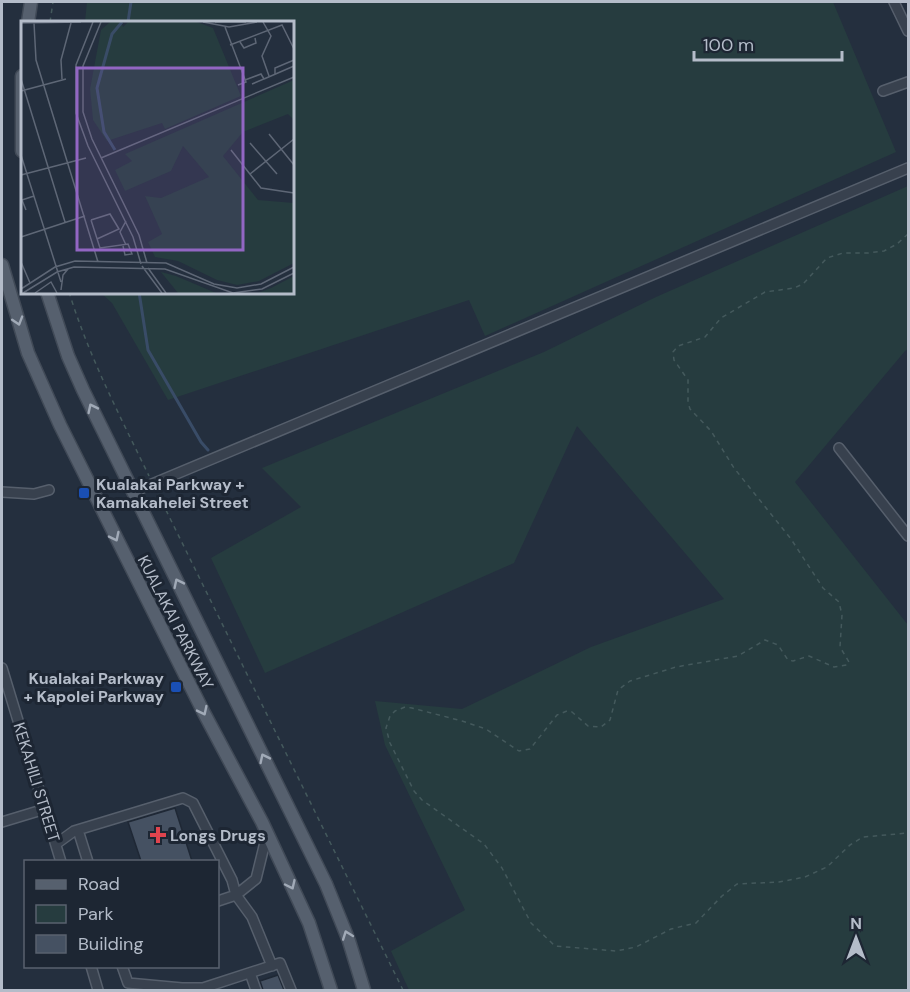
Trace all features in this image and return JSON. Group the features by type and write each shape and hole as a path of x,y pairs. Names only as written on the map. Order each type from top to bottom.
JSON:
{"main road":[{"path":"28,21 31,2"},
{"name":"KUALAKAI PARKWAY","path":"2,265 28,353 60,426 267,834 309,923 331,990"},
{"name":"KUALAKAI PARKWAY","path":"48,294 68,356 326,884 349,940 364,990"}],"street":[{"path":"894,2 909,31"},
{"path":"883,91 909,82"},
{"path":"133,492 909,168"},
{"path":"839,448 909,536"},
{"path":"2,492 34,494 49,490"},
{"name":"KEKAHILI STREET","path":"2,668 61,860"},
{"path":"56,844 78,830 183,798 193,803 232,880 236,895 252,917 272,966"},
{"path":"2,822 45,808"},
{"path":"78,830 88,860"},
{"path":"219,901 236,895 256,879 267,834"},
{"path":"123,968 128,983 151,988 220,987 250,973 280,963 291,990"},
{"path":"92,968 98,990"},
{"path":"250,973 256,990"}],"path":[{"path":"50,21 53,2"},
{"path":"909,234 884,251 868,254 843,253 827,258 803,284 794,288 765,292 723,316 705,338 678,346 673,352 674,360 688,380 687,402 690,408 711,431 734,468 791,539 823,588 839,602 842,615 840,647 849,662 847,665 834,668 808,656 793,661 788,660 775,642 765,640 738,656 676,667 630,681 618,690 610,720 601,727 588,726 572,712 562,712 557,715 530,749 524,752 519,752 486,729 462,720 412,708 395,711 390,716 386,728 390,743 418,797 484,844 502,867 531,923 555,946 563,948 616,951 636,947 671,929 696,923 737,884 779,882 805,877 827,867 850,845 863,837 909,833"},
{"path":"70,294 100,375 403,990"}],"green space":[{"path":"87,2 833,2 896,152 485,336 469,300 168,400 112,303 102,294 294,294 294,21 85,21"},
{"path":"908,186 908,349 795,482 908,625 908,990 409,990 391,951 465,910 385,745 375,701 462,709 591,647 724,599 577,426 514,563 265,673 211,558 301,507 262,468 544,352 656,297"}],"building":[{"path":"175,808 192,860 141,860 128,822"},
{"path":"278,975 284,990 263,990 260,981"}],"waterway":[{"path":"128,21 131,2"},
{"path":"139,294 148,350 201,442 208,450"}],"place":[{"name":"Kualakai Parkway + Kamakahelei Street","path":"84,493"},
{"name":"Kualakai Parkway + Kapolei Parkway","path":"176,687"},
{"name":"Longs Drugs","path":"158,835"}]}
